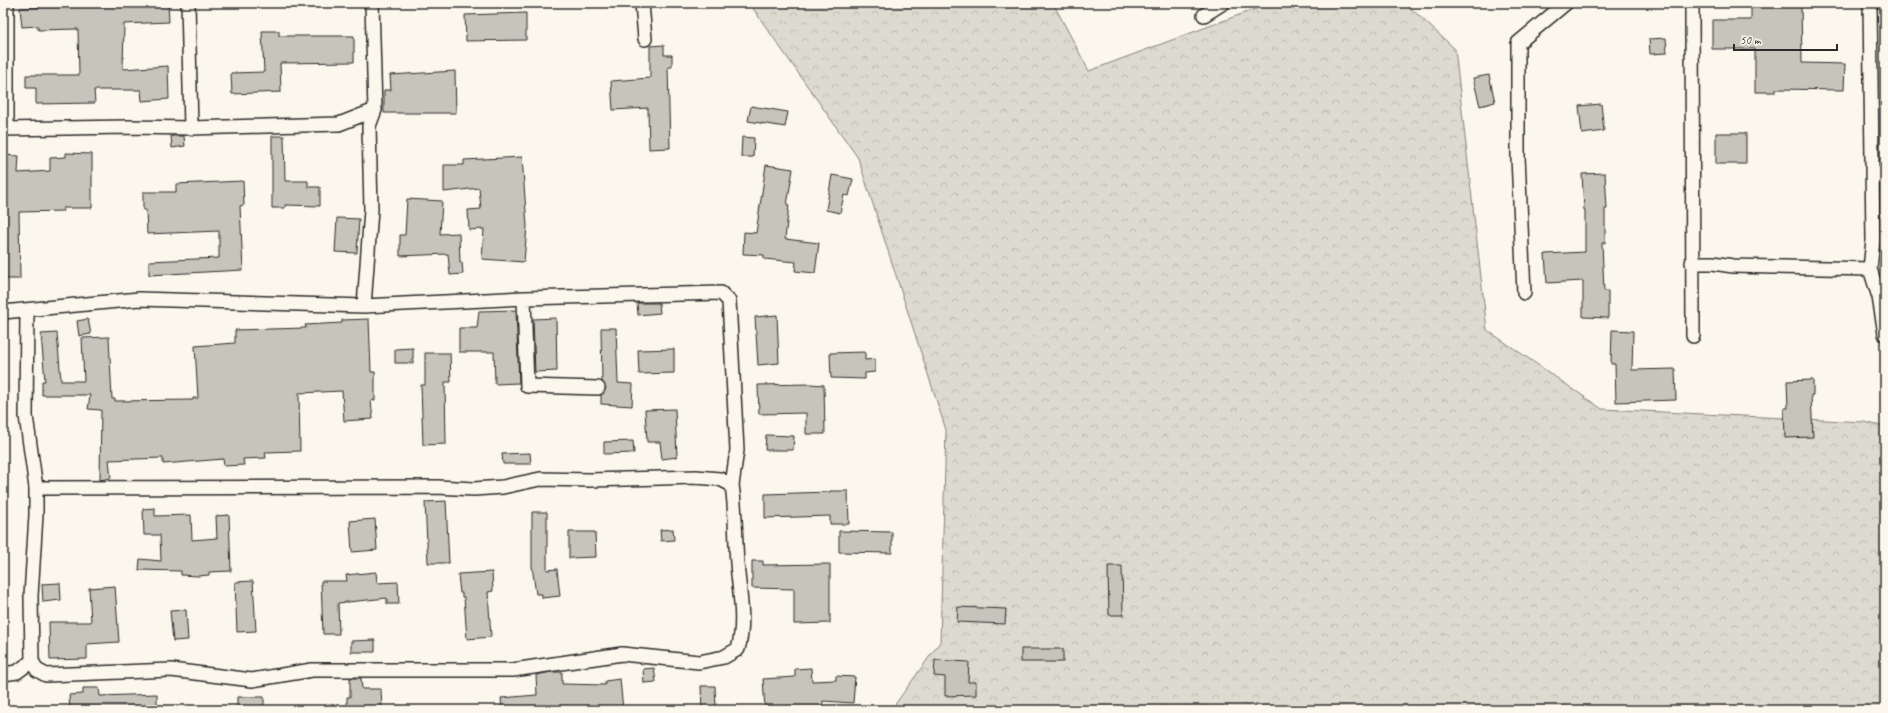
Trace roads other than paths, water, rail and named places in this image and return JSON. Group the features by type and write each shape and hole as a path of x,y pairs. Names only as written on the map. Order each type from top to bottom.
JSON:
{"street":[{"path":"7,3 5,129 128,127 191,128 339,124 375,110"},
{"path":"188,3 191,128"},
{"path":"364,306 371,210 369,126 375,110 372,3"},
{"path":"642,3 645,39"},
{"path":"1204,15 1223,3"},
{"path":"1692,3 1693,336"},
{"path":"1870,3 1879,174 1870,270 1879,297 1885,334"},
{"path":"1524,293 1518,157 1518,43 1562,4"},
{"path":"1692,263 1714,262 1733,266 1870,270"},
{"path":"3,312 27,311 139,299 364,306 524,298 721,293 729,302 735,395 737,450 732,485 741,603 741,638 738,649 724,657 699,662 622,654 513,670 312,670 252,680 171,670 46,675 37,670 32,662 31,596 36,515 36,488 26,416 27,311"},
{"path":"524,298 527,386 598,388"},
{"path":"36,488 437,487 474,489 503,487 540,479 590,480 696,477 720,479 732,485"},
{"path":"3,674 17,672 32,662"}]}
